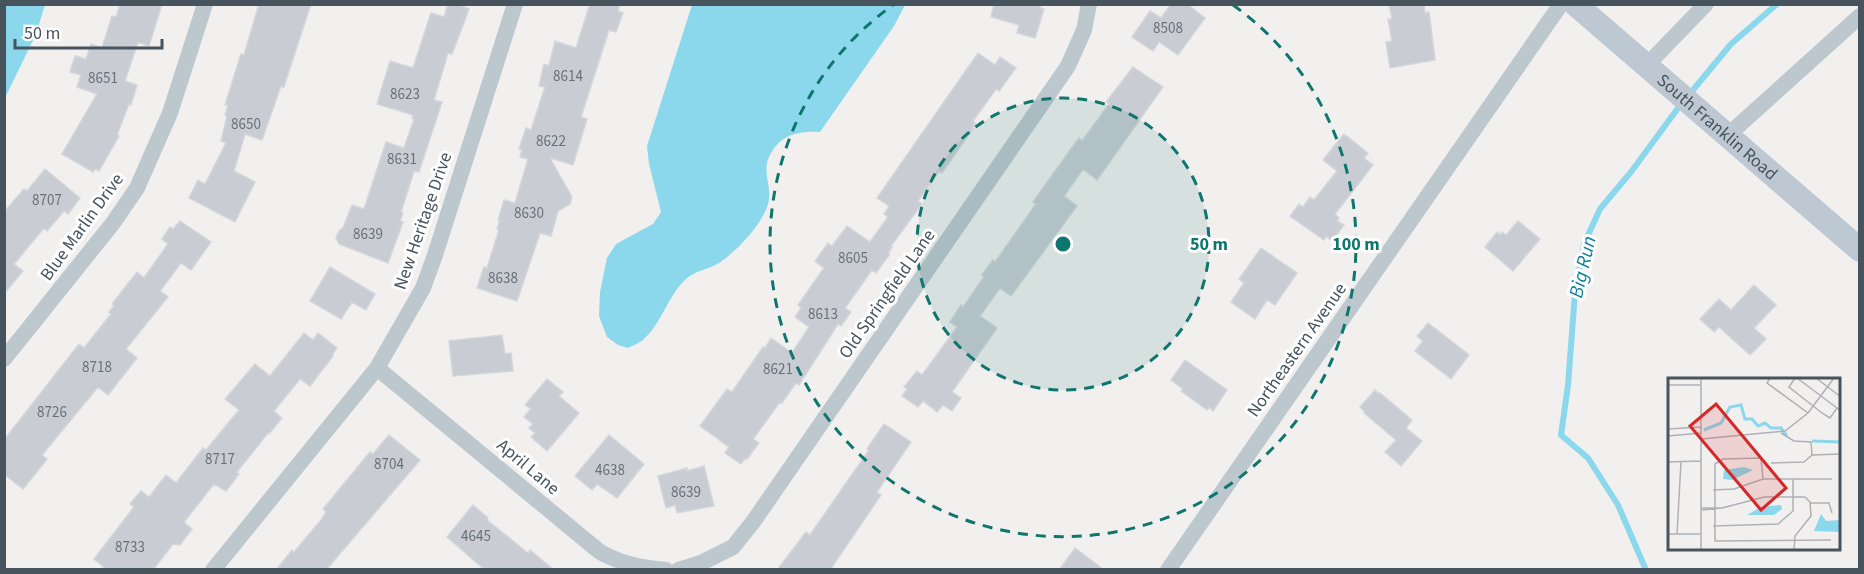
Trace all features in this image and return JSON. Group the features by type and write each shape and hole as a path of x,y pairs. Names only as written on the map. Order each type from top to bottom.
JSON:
{"main road":[{"name":"South Franklin Road","path":"1575,4 1860,250"}],"street":[{"name":"Blue Marlin Drive","path":"4,359 106,232 136,188 170,113 204,4"},
{"name":"New Heritage Drive","path":"213,570 377,368 423,288 514,4"},
{"name":"Old Springfield Lane","path":"678,570 703,562 733,547 753,522 1068,66 1084,30 1089,4"},
{"name":"Northeastern Avenue","path":"1168,570 1561,4"},
{"path":"1646,66 1707,4"},
{"path":"1727,136 1860,16"},
{"name":"April Lane","path":"377,368 600,552 617,561 643,568 666,570"}],"water":[{"path":"5,4 45,5 36,34 5,98"},
{"path":"692,5 905,5 894,26 820,132 795,134 779,142 775,147 766,170 769,190 768,204 754,229 726,258 686,279 650,333 628,348 618,345 607,337 599,316 600,292 607,258 616,244 653,224 661,212 647,146"}],"building":[{"path":"120,4 162,4 149,46 138,42 125,81 137,85 131,105 129,104 117,135 119,136 99,171 95,169 93,172 62,154 97,94 77,87 81,75 70,72 75,56 86,59 91,44 102,48 112,16 116,17"},
{"path":"259,4 311,4 284,87 281,86 262,140 245,134 234,171 255,182 235,222 189,198 198,180 205,184 226,143 221,141 227,116 225,115 228,105 225,105 241,54 244,55"},
{"path":"448,4 456,4 469,9 452,54 448,53 434,100 442,102 419,172 414,171 401,212 403,213 400,221 403,222 388,263 339,244 336,238 343,228 352,205 364,209 386,142 404,148 414,119 413,115 377,104 390,61 413,68 431,13 444,17"},
{"path":"590,4 620,4 618,11 623,13 616,32 609,30 581,117 587,119 573,165 550,158 572,197 570,204 558,211 551,236 540,233 517,301 477,288 484,267 487,268 499,230 497,229 500,220 498,220 504,200 515,203 528,159 520,157 522,150 519,149 526,128 531,130 545,87 539,86 544,64 549,66 555,41 576,48"},
{"path":"994,4 1041,4 1040,8 1044,9 1035,38 1017,33 1019,25 991,17"},
{"path":"1171,4 1187,4 1205,18 1178,55 1159,42 1153,51 1132,37 1150,11 1161,18"},
{"path":"1389,4 1424,4 1425,13 1429,12 1435,60 1390,68 1386,42 1392,41 1388,19 1392,19"},
{"path":"978,53 995,65 1000,57 1016,68 999,91 996,89 973,121 976,124 942,173 939,171 918,201 922,204 891,246 888,253 890,254 876,273 872,270 845,308 851,312 841,326 838,324 799,385 796,383 753,439 759,443 741,464 725,453 729,447 700,426 727,389 732,392 771,338 792,353 809,327 795,317 801,308 798,305 824,268 815,261 828,243 832,246 847,226 870,242 888,217 884,214 889,206 877,198"},
{"path":"1133,67 1163,87 1097,180 1083,169 1064,196 1077,206 1011,296 1000,288 980,316 997,328 952,392 961,398 952,411 943,405 937,412 923,401 918,407 902,396 907,389 904,387 917,371 922,375 957,327 950,322 961,305 963,307 984,277 982,275 993,260 995,262 1036,204 1033,202 1045,185 1079,138 1082,141 1109,104 1106,102"},
{"path":"1344,134 1368,153 1364,158 1373,165 1335,214 1339,218 1337,221 1344,225 1332,241 1326,236 1324,240 1290,216 1299,204 1303,207 1310,197 1314,200 1337,171 1323,160"},
{"path":"45,169 80,198 68,214 64,211 47,231 44,228 14,264 23,271 4,294 4,212 24,189 27,191"},
{"path":"180,221 211,242 191,270 181,263 160,291 168,297 126,349 137,358 108,395 98,387 42,455 47,459 23,489 4,474 4,440 79,344 84,348 111,314 109,312 114,306 112,304 137,272 144,278 168,244 162,239 170,227 173,229"},
{"path":"1518,221 1540,239 1513,271 1485,247 1497,232 1500,235 1502,232 1506,235"},
{"path":"1261,248 1297,273 1275,305 1267,300 1255,319 1231,302 1244,283 1239,279"},
{"path":"330,267 375,294 366,310 352,302 341,319 310,301"},
{"path":"1754,285 1776,305 1754,328 1766,339 1750,355 1719,327 1714,332 1700,319 1719,299 1731,310"},
{"path":"1428,323 1469,355 1451,379 1415,351 1423,341 1417,336"},
{"path":"304,333 313,340 318,333 337,348 333,356 310,386 300,379 274,411 282,418 237,472 239,474 226,491 214,484 184,522 192,529 180,545 173,544 153,570 107,570 94,559 134,507 130,504 141,491 149,497 166,475 176,483 203,448 206,450 239,410 225,399 255,364 270,376"},
{"path":"502,335 505,354 511,353 513,371 453,376 449,341"},
{"path":"1185,360 1227,390 1213,411 1209,407 1207,410 1181,391 1183,389 1171,380"},
{"path":"547,379 563,392 559,396 579,413 547,451 531,437 535,433 529,428 533,424 524,417 531,409 525,405"},
{"path":"1375,390 1412,420 1406,428 1422,441 1401,466 1385,452 1396,440 1360,407"},
{"path":"884,424 911,442 877,492 881,495 830,570 777,570 806,532 810,535 869,450 867,449"},
{"path":"389,435 420,460 326,570 276,570 321,520 326,512 323,509 370,452 373,454"},
{"path":"609,435 644,464 617,498 597,484 592,490 575,476"},
{"path":"704,466 714,506 677,513 675,505 666,508 658,476"},
{"path":"473,505 488,518 487,520 528,553 530,550 554,570 485,570 447,537"},
{"path":"1075,548 1104,570 1059,570"}],"waterway":[{"name":"Big Run","path":"1688,96 1731,44 1777,4"},
{"name":"Big Run","path":"1646,570 1618,505 1588,458 1561,435 1568,385 1575,293 1584,244 1600,209 1631,172 1681,104"}]}
